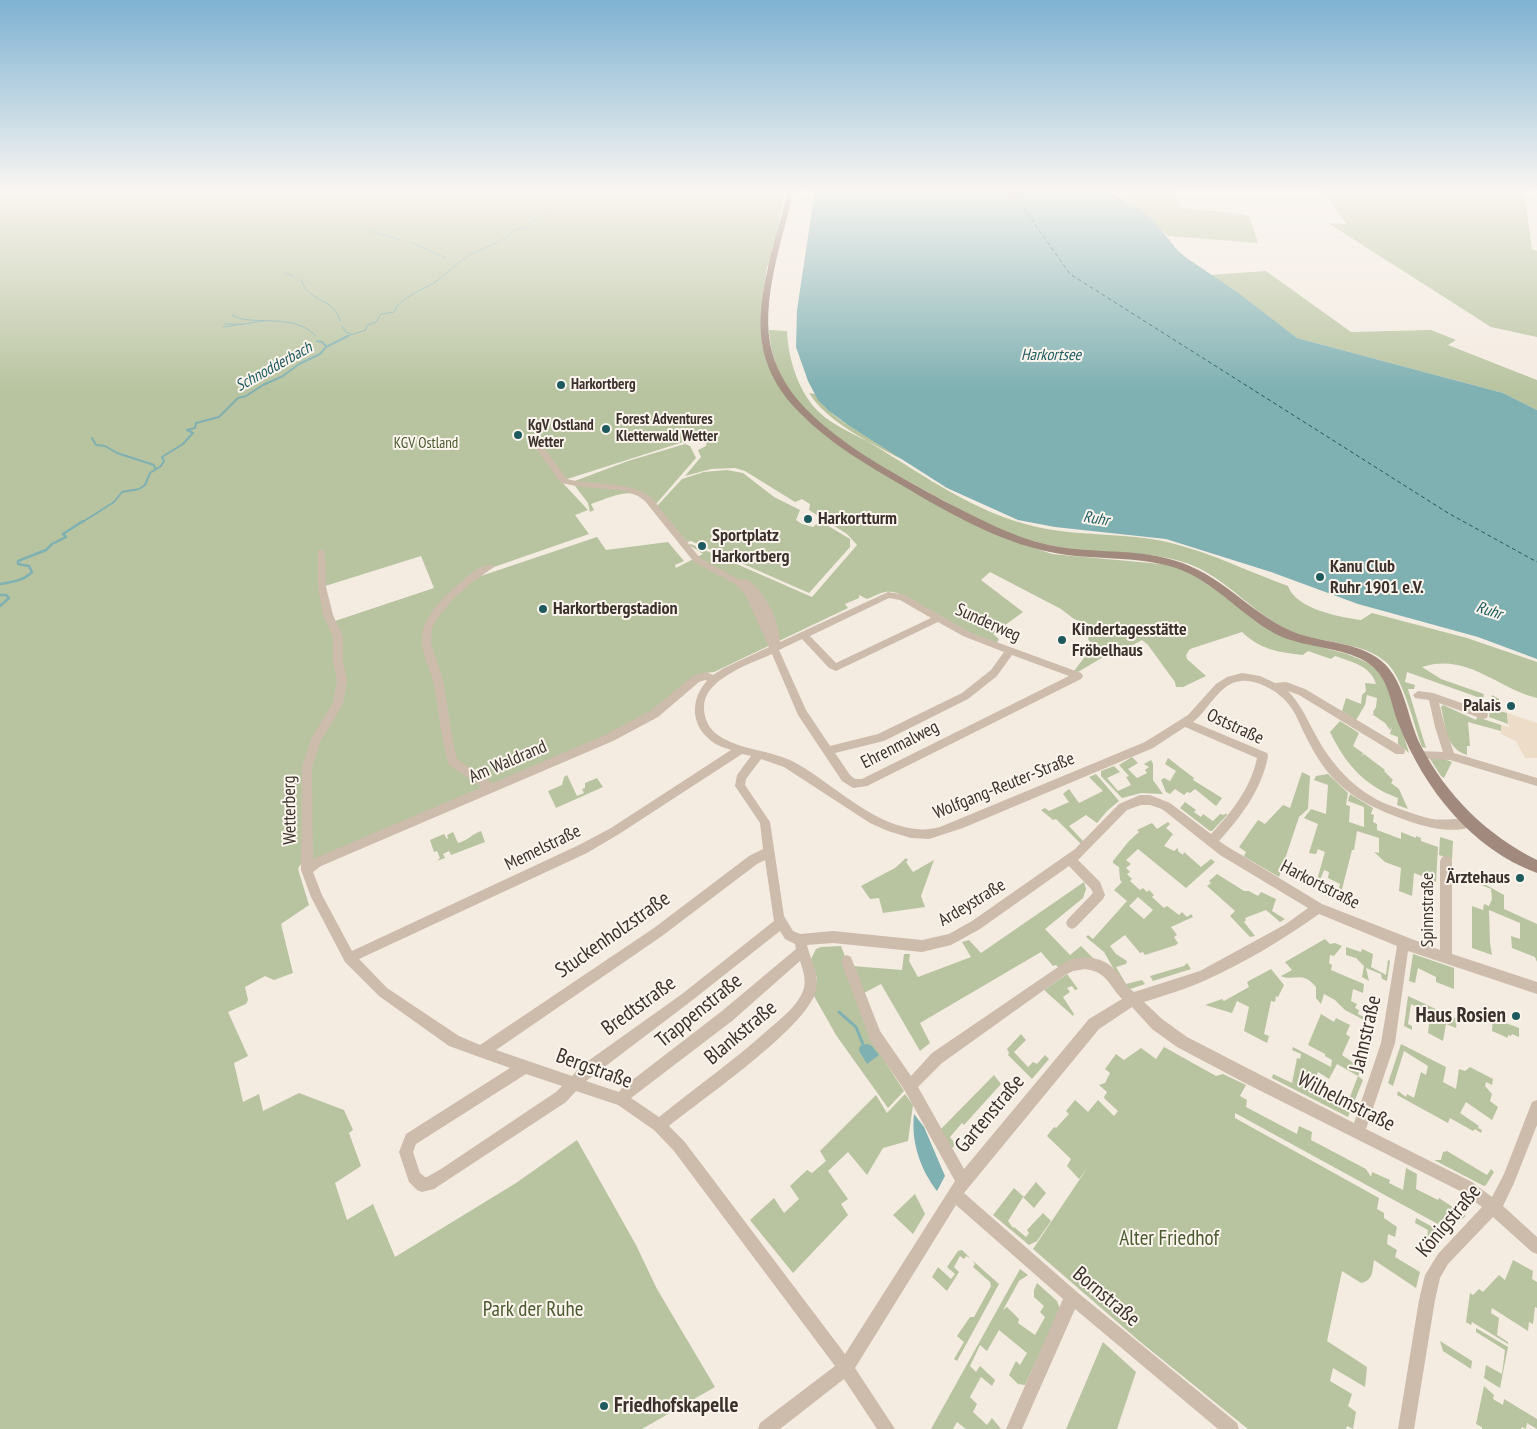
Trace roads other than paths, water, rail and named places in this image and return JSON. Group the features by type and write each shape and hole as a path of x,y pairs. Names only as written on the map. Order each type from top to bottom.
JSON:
{"main road":[{"path":"776,257 765,317 766,343 778,378 791,398 806,414 850,448 887,473 990,529 1022,542 1051,549 1091,555 1153,559 1184,567 1215,583 1284,632 1368,658 1383,668 1390,677 1405,724 1419,755 1443,794 1470,823 1496,843 1537,866"}],"street":[{"path":"539,447 564,481 626,489 641,494 648,499 697,560 746,589 774,647"},
{"name":"Wetterberg","path":"307,870 306,767 316,739 338,704 342,680 338,662 338,637 328,615 322,587 321,552"},
{"path":"490,567 472,578 453,594 434,617 426,637 427,650 438,678 446,732 453,762 492,788"},
{"name":"Wolfgang-Reuter-Straße","path":"888,595 774,647 714,680 701,697 699,711 704,726 712,735 724,743 741,750 786,762 882,823 902,831 930,834 958,825 1149,745 1192,718 1219,687 1230,680 1242,677 1260,680 1276,687 1296,706 1310,735 1333,769 1348,785 1365,798 1384,808 1433,824 1456,825 1470,823"},
{"name":"Sunderweg","path":"888,595 902,598 966,634 1078,676"},
{"path":"803,634 836,667 938,618"},
{"name":"Ehrenmalweg","path":"774,647 802,712 846,778 853,784 860,784 1078,676"},
{"path":"828,751 880,738 965,696 990,677 1010,651"},
{"name":"Am Waldrand","path":"307,870 316,862 636,725 654,714 696,679 706,676 714,680"},
{"path":"1276,687 1286,686 1302,692 1400,750"},
{"path":"1418,695 1433,697 1483,715"},
{"path":"1433,697 1440,727 1450,756"},
{"name":"Oststraße","path":"1185,723 1263,756 1247,796 1212,842"},
{"name":"Memelstraße","path":"349,958 583,849 615,831 741,750"},
{"path":"759,754 739,782 742,791 756,807 765,822 774,899 780,923 800,946"},
{"path":"1419,755 1450,756 1537,782"},
{"name":"Harkortstraße","path":"1107,822 1126,805 1140,800 1150,800 1166,806 1230,856 1318,908 1404,943 1537,988"},
{"name":"Ardeystraße","path":"800,946 833,937 922,946 951,939 968,930 1070,860 1088,846 1107,822"},
{"name":"Stuckenholzstraße","path":"481,1052 658,932 753,860 769,852"},
{"path":"1070,860 1096,886 1099,895 1072,923"},
{"name":"Spinnstraße","path":"1446,861 1446,958"},
{"name":"Bergstraße","path":"307,870 316,897 349,958 383,992 454,1041 622,1100 659,1125 696,1168 846,1368 888,1429"},
{"name":"Gartenstraße","path":"766,1429 846,1368 963,1181 1094,1024 1133,999 1202,976 1256,948 1318,908"},
{"name":"Bredtstraße","path":"524,1067 412,1139 406,1152 414,1177 422,1185 429,1184 446,1174 561,1097 586,1071 686,998 780,923"},
{"name":"Jahnstraße","path":"1358,1132 1388,1043 1404,943"},
{"name":"Trappenstraße","path":"622,1100 627,1093 727,1016 800,946"},
{"name":"Blankstraße","path":"659,1125 785,1024 804,1002 809,994 811,982 810,973 800,946"},
{"path":"847,961 875,1035 910,1086 963,1181"},
{"name":"Wilhelmstraße","path":"910,1086 937,1058 1071,966 1085,963 1098,965 1108,971 1125,993 1158,1024 1182,1042 1467,1187 1493,1207 1537,1247"},
{"name":"Königstraße","path":"1406,1429 1433,1274 1447,1254 1493,1207 1509,1178 1537,1107"},
{"name":"Bornstraße","path":"955,1195 1072,1297 1231,1429"},
{"path":"1014,1429 1072,1297"}],"water":[{"name":"Harkortsee","path":"805,257 1185,257 1237,292 1297,338 1503,393 1537,410 1537,659 1478,637 1358,604 1271,572 1166,539 1055,527 1018,520 947,488 848,425 818,400 808,381 796,347 797,310"},
{"path":"867,1044 872,1046 879,1055 867,1064 859,1051 860,1046"},
{"path":"914,1114 924,1127 945,1176 937,1191 921,1164 915,1145"}],"waterway":[{"name":"Schnodderbach","path":"344,337 366,330 367,325 376,322 381,314 394,312 406,298 434,283 468,257"},
{"path":"285,273 293,276"},
{"path":"301,279 309,293 332,307 340,321"},
{"path":"233,314 233,316 242,319 300,325 316,336"},
{"path":"244,324 264,321"},
{"path":"225,324 244,324"},
{"path":"223,327 244,324"},
{"path":"342,326 346,332 351,334"},
{"name":"Schnodderbach","path":"81,523 114,502 122,492 139,489 145,485 150,473 161,466 164,461 162,457 183,444 193,433 187,430 195,428 196,423 219,417 238,398 246,396 263,385 283,376 299,364 320,354 326,347 348,336"},
{"path":"317,341 322,342 326,346"},
{"path":"92,438 96,445 105,446 117,453 154,465 155,469"},
{"name":"Schnodderbach","path":"0,584 17,581 29,575 32,572 29,566 18,564 18,561 46,550 52,544 66,537 63,534 83,521"},
{"name":"Schnodderbach","path":"0,595 6,595 9,598 0,606"},
{"path":"839,1012 856,1027 864,1047"}],"place":[{"name":"Harkortberg","path":"561,385"},
{"name":"Forest Adventures Kletterwald Wetter","path":"606,429"},
{"name":"KgV Ostland Wetter","path":"518,435"},
{"name":"Harkortturm","path":"808,519"},
{"name":"Sportplatz Harkortberg","path":"702,546"},
{"name":"Kanu Club Ruhr 1901 e.V.","path":"1320,577"},
{"name":"Harkortbergstadion","path":"543,609"},
{"name":"Kindertagesstätte Fröbelhaus","path":"1062,640"},
{"name":"Palais","path":"1511,706"},
{"name":"Ärztehaus","path":"1520,878"},
{"name":"Haus Rosien","path":"1516,1016"},
{"name":"Friedhofskapelle","path":"604,1406"}],"park label":[{"name":"KGV Ostland","path":"426,444"},
{"name":"Alter Friedhof","path":"1169,1239"},
{"name":"Park der Ruhe","path":"533,1310"}],"water label":[{"name":"Ruhr","path":"1096,519"},
{"name":"Ruhr","path":"1489,611"}]}
